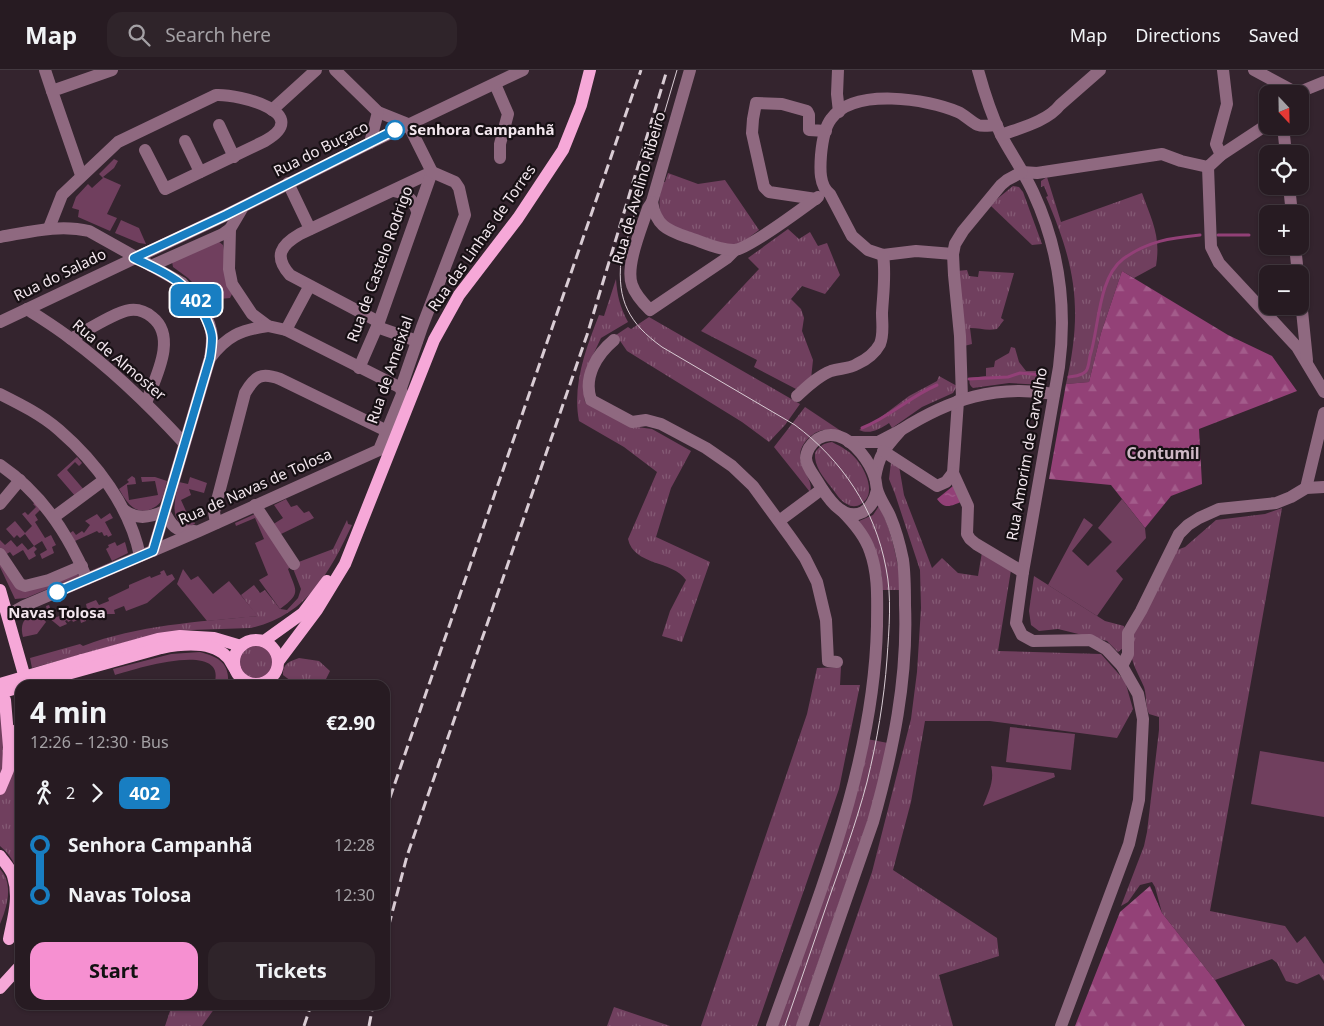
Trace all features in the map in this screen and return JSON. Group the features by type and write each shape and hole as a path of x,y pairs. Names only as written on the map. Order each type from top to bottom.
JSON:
{"main road":[{"name":"Rua das Linhas de Torres","path":"278,662 317,610 345,564 434,340 459,295 518,218 563,150 581,105 588,73"},
{"name":"Rua das Linhas de Torres","path":"264,641 303,613 341,561 355,536"},
{"path":"0,590 26,680"},
{"path":"41,680 158,640 180,636 214,638 241,646"},
{"path":"238,678 234,656 241,646 249,640 264,641 274,649 278,662 275,674 267,680"},
{"path":"15,737 0,682 183,644 217,649 226,656 238,678"},
{"path":"3,696 15,690"},
{"path":"0,789 8,770 9,747 3,696"},
{"path":"0,856 13,875 15,885"},
{"path":"9,939 15,912"},
{"path":"0,950 15,932"},
{"path":"0,988 15,972"}],"street":[{"path":"45,70 81,175"},
{"path":"52,91 112,70"},
{"path":"272,110 316,70"},
{"path":"335,70 378,112 408,124 432,172 288,241 282,248 280,257 283,267 290,275 309,287 378,324 417,341"},
{"name":"Rua do Buçaco","path":"134,258 243,207 408,124 523,70"},
{"name":"Rua de Avelino Ribeiro","path":"690,70 652,202 648,208 640,233 630,271 632,285 650,310 727,258 735,250"},
{"path":"838,70 837,94 839,112"},
{"name":"Rua Amorim de Carvalho","path":"978,70 985,96 999,130 1044,218 1060,283 1062,300 1063,334 1059,367 1023,572 1016,623 1022,634 1034,641 1090,640 1106,649 1122,666 1138,694 1143,719 1139,800 1129,844 1061,1026"},
{"path":"821,195 820,162 822,140 831,119 845,107 864,101 898,99 920,101 958,112 979,125 999,130 1041,119 1056,111 1060,105 1100,70"},
{"path":"1221,155 1216,144 1227,104 1223,70"},
{"path":"1254,70 1282,85"},
{"path":"1309,88 1324,82"},
{"path":"495,84 508,114 500,144 500,158"},
{"path":"49,228 62,195 118,142 128,135 216,95 228,94 254,101 280,116 282,123 280,131 265,141 165,189 145,150"},
{"path":"826,131 809,130 809,114 807,111 782,104 756,103 752,133 764,187 769,192 830,194 852,236 868,250 883,255 916,251 953,254"},
{"path":"370,143 378,112"},
{"path":"219,125 234,156"},
{"path":"1259,130 1221,155 1208,167 1211,247 1219,263 1297,347 1308,362 1324,392"},
{"path":"185,141 200,172"},
{"path":"1023,572 988,553 970,540 967,534 968,506 953,473 960,400 961,349 953,254 955,244 963,231 1006,180 1022,172 1037,173 1162,154 1180,161 1208,167"},
{"name":"Rua de Ameixial","path":"379,450 402,394 401,388 417,341 465,216 459,188 455,182 432,172"},
{"name":"Rua de Castelo Rodrigo","path":"359,368 378,324 432,172"},
{"path":"288,183 310,229"},
{"path":"394,191 406,195 414,203 417,211"},
{"path":"652,202 654,212 664,228 723,248 735,250 746,246 821,195"},
{"path":"151,266 223,234 230,229 243,207"},
{"path":"0,237 49,228 76,228 89,231 106,239 134,258 182,283 202,308 212,337 210,358 153,551"},
{"path":"230,229 229,269 232,284 252,314 268,326"},
{"path":"797,396 815,380 828,372 857,364 871,355 876,349 883,335 882,314 885,269 883,255"},
{"name":"Rua do Salado","path":"0,322 134,258"},
{"path":"286,330 309,287"},
{"name":"Rua de Almoster","path":"27,309 71,339 146,402 184,443"},
{"path":"71,339 120,314 132,310 142,311 155,319 160,324 165,343 146,402"},
{"path":"1303,315 1308,362"},
{"path":"210,358 226,340 248,329 268,326 286,330 401,388"},
{"path":"614,340 603,349 591,372 588,390 591,400 632,422 646,420 661,424 706,448 732,466 752,486 805,558 817,582 824,604 828,662 837,662"},
{"path":"216,523 214,512 245,393 252,381 261,375 270,375 280,379 387,431"},
{"path":"849,442 878,442 925,415 960,400 1009,391 1054,394"},
{"path":"1,396 23,406 58,429 87,458 124,510 134,531 140,556"},
{"path":"1306,488 1324,413"},
{"path":"842,512 851,515 861,513 875,500 878,460 883,451 901,430"},
{"path":"772,1026 846,814 858,770 875,672 878,595 876,570 866,541 852,521 822,489 809,468 806,459 808,450 814,442 822,436 832,435 841,437 861,453 895,527 903,562 906,627 905,659 894,738 873,822 802,1026"},
{"name":"Rua de Navas de Tolosa","path":"8,615 24,606 153,551 379,450"},
{"path":"883,451 937,486 946,482 953,473"},
{"path":"0,465 36,495 54,516 82,566 87,579"},
{"path":"0,497 18,479"},
{"path":"0,504 18,479"},
{"path":"54,516 104,480"},
{"path":"1122,666 1128,654 1128,633 1179,534 1188,525 1219,509 1276,503 1306,488 1324,487"},
{"path":"779,521 822,489"},
{"path":"255,505 294,564"},
{"path":"124,510 136,517 164,511"},
{"path":"164,511 177,530 182,532 198,531"},
{"path":"0,554 20,584 26,586 49,580 82,566"}],"green space":[{"path":"114,159 118,161 114,168 103,177 121,185 107,214 117,218 110,231 78,217 79,210 72,208 76,197 88,184 92,188 103,178 99,174"},
{"path":"668,173 698,184 725,180 759,230 742,242 727,244 674,227 662,216 660,207 663,182 665,182"},
{"path":"1047,177 1061,222 1142,193 1156,237 1156,266 1134,278 1122,271 1101,333 1089,382 1066,384 1074,333 1074,289 1064,245 1046,197 1048,196 1044,186 1041,187 1041,181"},
{"path":"1013,186 1019,187 1023,192 1042,244 1032,245 991,206"},
{"path":"121,220 139,228 146,244 115,233"},
{"path":"788,229 799,239 810,232 818,246 827,243 840,275 825,294 802,286 791,299 801,309 804,318 802,331 813,360 811,379 796,389 754,367 757,360 701,331 759,269 748,258"},
{"path":"218,241 223,245 232,294 230,298 220,299 209,306 197,287 173,267 172,262"},
{"path":"967,270 969,276 978,277 979,271 1014,273 1001,318 1004,320 997,329 970,328 972,344 964,346 957,271"},
{"path":"1122,271 1228,335 1272,356 1297,391 1199,429 1202,484 1171,496 1145,528 1111,485 1049,479 1066,384 1089,382 1101,333"},
{"path":"616,279 619,301 628,322 601,338 586,370 583,387 585,402 630,426 652,429 691,451 671,488 656,537 710,562 682,642 662,636 670,611 686,580 672,569 645,559 632,548 628,539 657,472 624,447 579,421 577,394 589,340 599,315 604,316"},
{"path":"649,317 800,404 785,425 769,442 742,422 627,351 616,335 628,327 631,329"},
{"path":"1011,347 1015,348 1019,362 1026,371 1047,371 1045,385 1009,383 973,388 970,378 986,376 986,368 994,367 995,361 1009,353"},
{"path":"939,376 957,386 953,393 922,407 892,428 889,423 871,432 859,430 877,420 909,396 937,381"},
{"path":"805,407 850,437 835,431 825,430 811,436 803,444 800,452 801,460 811,486 810,492 774,447"},
{"path":"832,442 855,457 866,476 869,489 868,495 866,500 859,505 850,506 842,501 818,467 815,453 822,445"},
{"path":"77,457 82,463 79,466 75,462 67,470 85,491 76,497 57,475"},
{"path":"891,462 899,466 904,495 932,568 942,558 958,573 978,576 982,552 1011,570 998,651 1101,654 1125,681 1133,709 1117,738 990,721 925,721 911,802 893,870 997,938 999,956 939,975 953,1026 819,1026 872,872 911,719 917,672 921,608 920,570 889,479"},
{"path":"132,476 135,478 136,484 127,485 129,500 158,495 155,481 142,482 141,477 155,477 167,481 162,499 158,505 143,511 134,508 127,502 119,489 129,482 127,480"},
{"path":"190,477 207,483 204,493 189,489 191,495 181,500 190,520 193,519 195,524 190,526 180,524 174,509 179,482 188,484"},
{"path":"286,499 291,507 297,505 304,513 309,511 314,518 279,535 272,525 283,518 274,505"},
{"path":"1122,499 1145,528 1146,538 1116,571 1123,579 1097,616 1048,585 1084,518 1093,525 1072,551 1088,566 1112,542 1098,528"},
{"path":"36,502 42,508 35,515 38,520 35,522 45,538 51,535 56,545 52,547 54,553 42,559 40,554 47,550 42,541 34,546 25,534 20,538 17,535 14,538 6,529 15,521 25,533 32,526 22,514 25,512 28,515 36,507 33,504"},
{"path":"879,506 891,536 902,590 882,590 882,576 874,545 859,521 873,515"},
{"path":"1282,508 1210,911 1285,926 1297,943 1305,936 1324,964 1324,981 1319,974 1297,984 1286,981 1277,963 1272,959 1215,980 1162,913 1152,882 1140,885 1128,902 1121,906 1144,846 1159,730 1159,717 1149,714 1148,711 1145,690 1132,658 1131,645 1132,638 1174,551 1185,547 1216,520 1265,514"},
{"path":"110,513 113,518 105,522 112,535 104,536 102,532 99,533 97,531 75,541 70,533 73,531 76,535 82,531 84,533 90,525 85,521 97,514 101,519"},
{"path":"255,514 292,566 288,569 295,587 294,595 280,609 259,580 268,575 255,543 264,539 255,518 236,526 235,523"},
{"path":"347,520 348,524 352,525 344,542 314,590 301,603 270,622 251,628 170,632 137,639 32,668 30,658 80,644 83,646 125,633 169,625 257,616 241,595 254,585 260,593 265,590 280,609 287,610 298,598 301,589 292,566 333,549"},
{"path":"0,540 5,545 11,540 17,547 22,543 28,550 34,546 37,549 34,552 36,556 29,560 23,550 13,556 10,552 5,555 0,549"},
{"path":"115,542 117,546 125,542 128,553 112,561 106,549 109,547 108,545"},
{"path":"0,561 15,585 75,574 81,575 26,598 15,599 0,567"},
{"path":"183,569 191,580 198,576 213,594 229,581 258,616 207,621 177,584"},
{"path":"164,570 167,576 172,574 175,579 147,603 126,611 124,606 114,610 115,614 102,614 92,619 90,614 85,616 86,621 81,623 80,619 73,622 72,620 68,622 67,620 65,621 67,624 60,627 49,618 46,606 49,605 54,618 65,614 67,617 87,609 86,604 96,600 99,605 109,601 108,598 129,588 129,585 150,576 151,578 161,574 160,572"},
{"path":"1034,576 1105,621 1124,626 1123,648 1118,652 1107,641 1058,629 1039,631 1031,625 1029,611"},
{"path":"38,610 46,622 37,634 23,637 22,627 24,620"},
{"path":"256,645 263,646 268,650 272,655 272,669 268,674 263,678 256,679 249,678 244,674 240,669 239,662 240,655 244,650 249,646"},
{"path":"200,652 213,656 225,666 228,680 214,680 215,671 208,663 194,660 177,660 115,675 113,669 171,654"},
{"path":"299,658 319,661 330,671 326,680 290,680 283,675 283,671 290,662"},
{"path":"841,667 840,685 860,685 839,789 757,1026 701,1026 807,714 817,668"},
{"path":"0,708 15,764 15,868 12,860 0,846"},
{"path":"1010,727 1075,734 1071,770 1006,762"},
{"path":"867,739 888,743 870,814 796,1026 778,1026"},
{"path":"1260,751 1324,762 1324,817 1251,804"},
{"path":"991,766 1054,773 1055,777 983,806 992,782"},
{"path":"0,869 7,882 8,896 0,924"},
{"path":"1150,886 1162,913 1215,980 1245,1026 1075,1026 1120,912"},
{"path":"614,1007 670,1026 607,1026"},
{"path":"170,1010 213,1010 202,1026 165,1026"}],"water":[{"path":"953,486 963,501 952,505 943,505 937,499"}],"waterway":[{"path":"1069,377 1080,375 1087,369 1100,304 1115,267 1132,253 1150,244 1169,239 1200,235"},
{"path":"1218,235 1249,235"},
{"path":"969,379 1008,377 1020,373 1043,375"},
{"path":"862,428 937,385"}],"tram line":[{"path":"677,70 621,260 621,288 628,310 633,320 641,329 662,347 795,425 828,454 842,470 865,506 881,546 888,579 890,613 886,674 871,767 853,829 785,1026"}],"railway":[{"path":"390,798 641,70"},
{"path":"390,921 407,856 587,335 667,70"},
{"path":"304,1026 309,1010"},
{"path":"369,1026 372,1010"}],"bus line":[{"name":"402","path":"57,592 153,551 210,358 212,337 202,308 193,296 182,283 134,258 226,215 395,130"}],"place":[{"name":"Senhora Campanhã","path":"395,130"},
{"name":"Navas Tolosa","path":"57,592"}],"district":[{"name":"Contumil","path":"1163,453"}]}
